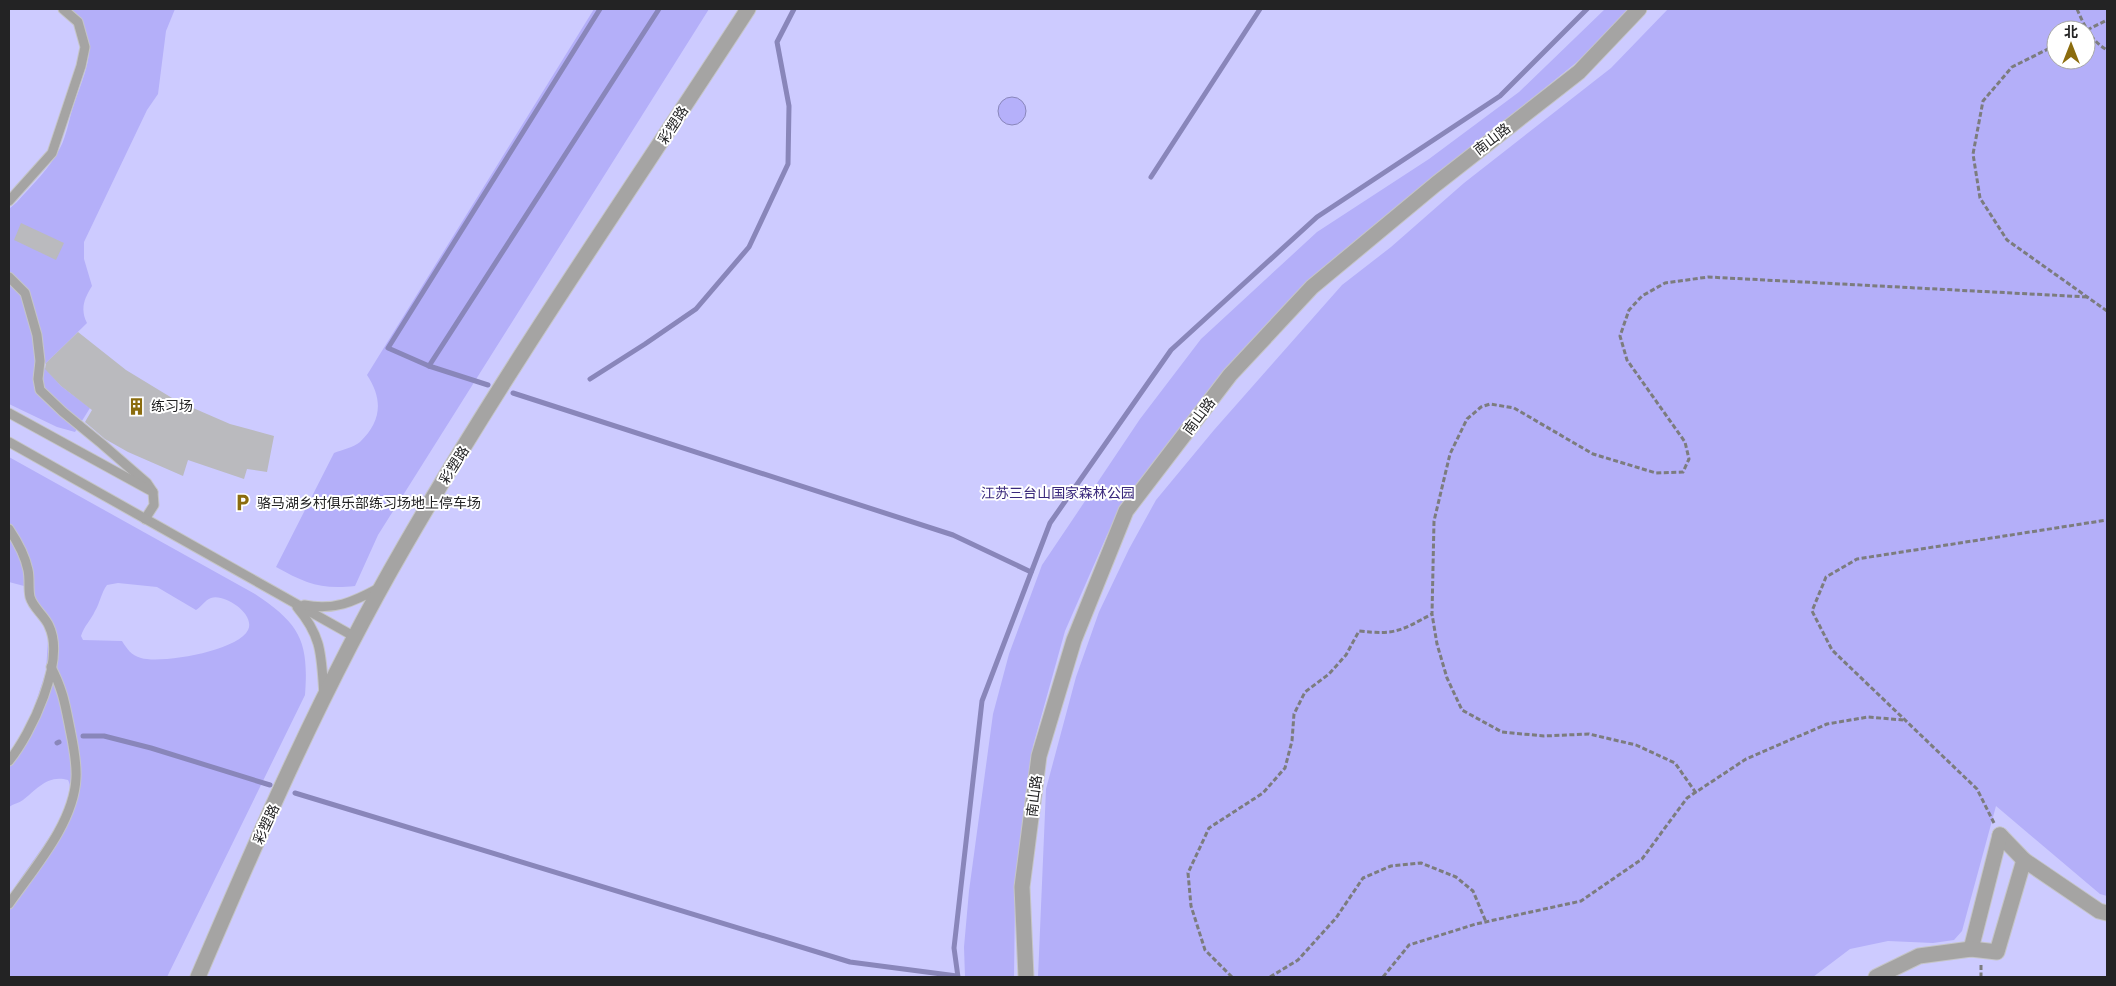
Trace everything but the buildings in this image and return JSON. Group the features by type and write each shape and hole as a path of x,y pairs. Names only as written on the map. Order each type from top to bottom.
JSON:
{"street":[{"name":"彩塑路","path":"198,977 234,894 354,637 404,547 542,322 748,9"},
{"name":"南山路","path":"1026,977 1022,887 1039,756 1074,640 1126,511 1230,375 1312,287 1436,184 1579,72 1639,9"},
{"path":"2000,835 2024,860 2099,912 2107,913"},
{"path":"1971,949 2000,835"},
{"path":"1876,977 1919,956 1971,949 1997,952 2024,860"}],"lane":[{"path":"9,202 52,153 81,66 85,47 78,22 63,9"},
{"path":"9,277 25,294 35,326 40,361 38,379 40,390 63,412 147,483 153,492 154,505 145,519"},
{"path":"9,413 153,492"},
{"path":"9,442 354,637"},
{"path":"9,529 16,540 28,571 30,600 50,626 53,638 53,659 38,714 23,743 9,761"},
{"path":"294,603 330,608 358,599 383,585"},
{"path":"294,603 310,622 317,637 321,651 324,700"},
{"path":"9,904 51,843 65,818 71,804 76,777 73,744 62,688 51,667"}],"path":[{"path":"2096,41 2107,50"},
{"path":"2046,50 2012,67 1983,101 1973,154 1980,198 2007,240 2107,311"},
{"path":"1696,793 1676,763 1636,745 1589,734 1544,736 1502,732 1462,710 1447,678 1437,644 1432,614 1434,522 1450,454 1467,419 1481,406 1490,404 1514,408 1593,454 1656,473 1683,472 1689,459 1685,442 1627,360 1620,336 1629,310 1642,296 1665,283 1708,277 2088,297"},
{"path":"2000,835 1977,789 1832,650 1812,611 1826,578 1857,559 2107,520"},
{"path":"1232,977 1205,950 1190,906 1188,873 1209,828 1263,793 1285,768 1292,741 1294,714 1305,692 1329,674 1346,655 1359,631 1385,634 1401,631 1432,614"},
{"path":"1383,977 1409,945 1486,922 1581,901 1642,859 1687,798 1746,759 1827,724 1868,717 1904,720"},
{"path":"1270,977 1298,960 1336,918 1363,878 1391,866 1421,863 1456,877 1473,891 1486,922"}],"green space":[{"name":"江苏三台山国家森林公园","path":"9,9 2107,9 2107,977 9,977"}],"shaded area":[{"path":"71,9 175,9 166,31 158,94 147,110 84,242 84,259 92,286 83,309 87,323 43,366 61,386 90,408 75,432 57,427 9,404 9,209 40,176 60,148 87,66 89,44 86,33"},
{"path":"594,9 709,9 378,535 355,586 332,587 314,584 276,567 334,453 360,442 373,426 378,410 378,401 367,375"},
{"path":"1605,9 1629,9 1593,49 1317,273 1229,366 1123,506 1107,535 1065,631 1033,746 1015,901 1014,977 965,977 964,947 969,891 993,714 1009,654 1042,565 1140,419 1201,339 1317,232 1429,159 1519,92"},
{"path":"1668,9 2107,9 2107,896 2100,894 1996,806 1962,931 1954,940 1933,943 1888,941 1850,949 1813,977 1038,977 1046,789 1076,677 1099,612 1129,549 1156,500 1214,430 1342,285 1391,247 1464,183 1611,68"},
{"path":"1012,97 1022,101 1026,111 1022,121 1012,125 1002,121 998,111 1002,101"},
{"path":"9,457 255,594 292,625 303,647 306,676 305,695 167,977 9,977 8,922 10,897 58,822 70,792 68,780 54,779 38,787 23,800 9,807 9,754 19,740 33,711 46,671 48,640 46,629 29,607 24,586 9,582","holes":["118,583 157,587 196,610 211,598 217,597 231,602 247,618 248,630 230,644 215,650 165,659 138,657 122,641 83,640 82,632 97,608 107,585"]}],"waterway":[{"path":"600,9 388,348 429,366 659,9"},
{"path":"590,379 696,309 749,247 788,164 789,106 777,42 794,9"},
{"path":"1151,177 1260,9"},
{"path":"958,977 954,948 982,701 1050,523 1171,350 1317,217 1500,96 1587,9"},
{"path":"429,366 488,385"},
{"path":"513,393 953,535 1031,572"},
{"path":"83,736 104,736 151,748 270,785"},
{"path":"295,793 850,962 957,976"}],"place":[{"name":"练习场","path":"137,406"},
{"name":"骆马湖乡村俱乐部练习场地上停车场","path":"243,503"}]}
